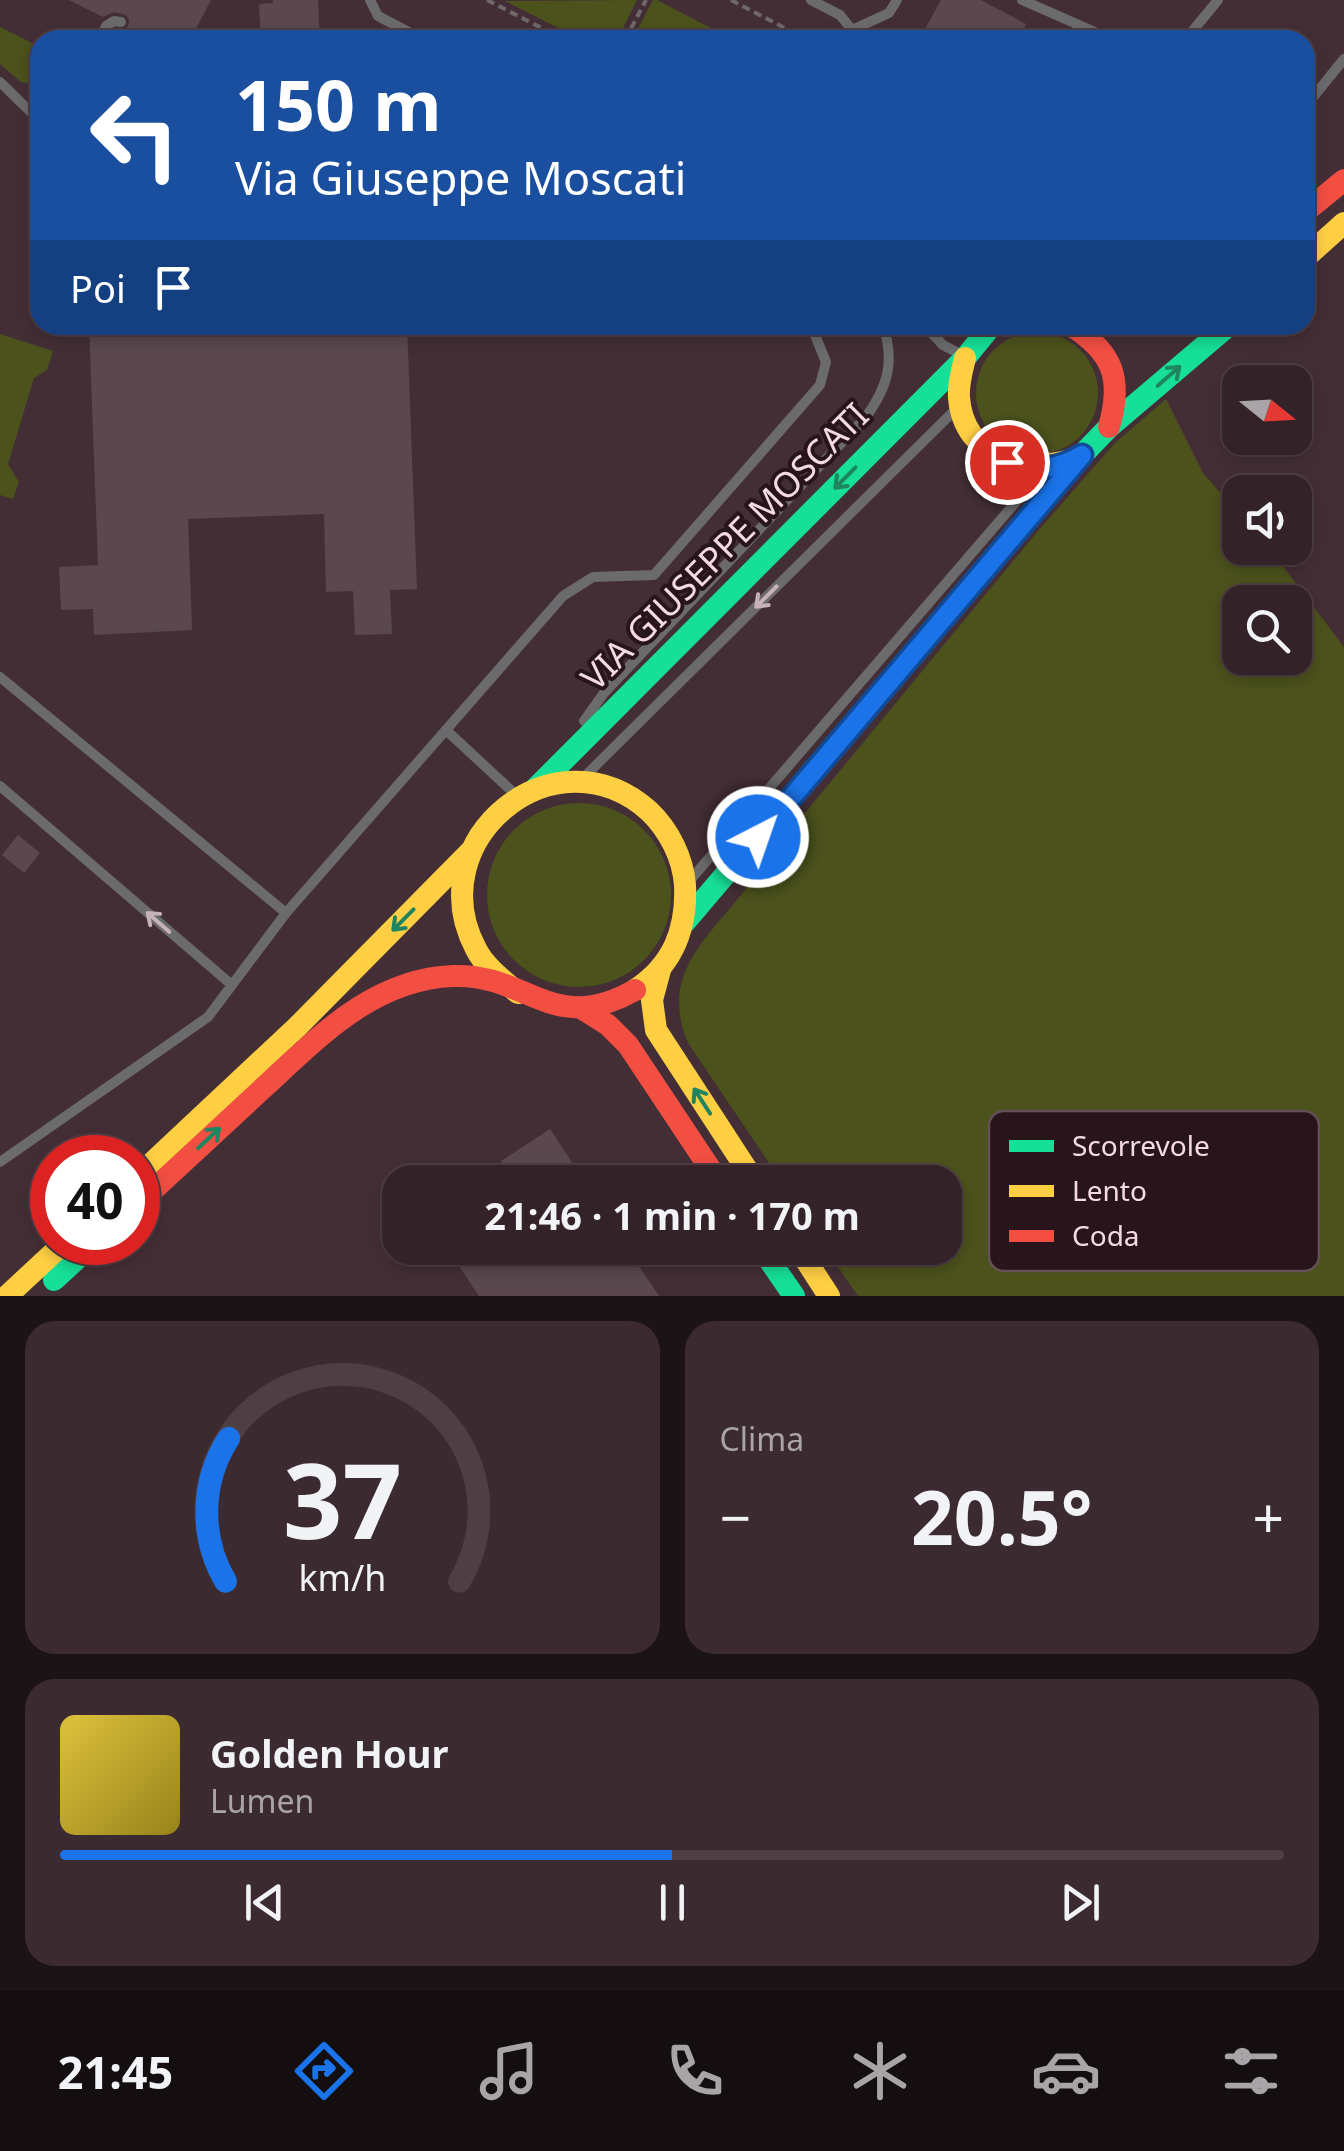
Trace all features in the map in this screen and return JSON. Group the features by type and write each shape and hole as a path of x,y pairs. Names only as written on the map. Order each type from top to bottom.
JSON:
{"street":[{"path":"1315,204 1344,180"},
{"path":"1315,249 1344,224"},
{"name":"VIA GIUSEPPE MOSCATI","path":"160,1156 298,1027 471,851 490,820 532,787 984,335"},
{"path":"1088,335 1107,353 1114,376 1117,405 1109,427"},
{"name":"VIA GIUSEPPE MOSCATI","path":"685,922 1082,455 1109,427 1217,335"},
{"path":"965,358 959,384 960,405 968,425 984,447 1007,462 1044,470"},
{"name":"VIA GIUSEPPE MOSCATI","path":"1044,470 1082,455"},
{"name":"VIA GIUSEPPE MOSCATI","path":"160,1184 311,1044 362,1004 395,988 460,974 486,978 549,1005 581,1008 610,1003 637,990 660,970 675,948 685,922 688,883 680,852 664,824 640,801 612,787 580,781 532,787"},
{"name":"VIA GIUSEPPE MOSCATI","path":"471,851 463,882 464,915 474,946 492,972 518,992"},
{"path":"660,970 652,1000 656,1030 744,1165"},
{"path":"581,1008 608,1025 628,1045 707,1165"},
{"path":"6,1296 40,1265"},
{"path":"37,1296 71,1265"},
{"path":"773,1265 794,1296"},
{"path":"809,1265 829,1296"}],"lane":[{"path":"370,0 378,16 405,30"},
{"path":"811,0 840,14 848,30"},
{"path":"858,30 889,12 896,0"},
{"path":"1022,0 1090,30"},
{"path":"1194,30 1218,0"},
{"path":"104,30 114,21 121,22"},
{"path":"1315,95 1344,59"},
{"path":"0,82 30,108"},
{"path":"0,1162 208,1017 286,913 563,596 594,577 654,575 820,384 826,362 815,335"},
{"path":"446,730 532,787 604,693 866,418 880,398 891,363 885,335"},
{"path":"935,335 965,358"},
{"path":"580,781 960,405"},
{"path":"688,883 1044,470"},
{"path":"0,677 286,913"},
{"path":"0,786 232,985"}],"path":[{"path":"486,0 545,30"},
{"path":"630,30 646,0"},
{"path":"731,0 789,30"}],"green space":[{"path":"637,0 622,30 562,30 505,1"},
{"path":"653,0 657,0 715,30 637,30"},
{"path":"0,27 30,42 30,84 21,82 0,64"},
{"path":"0,334 53,351 47,370 34,378 8,464 19,482 13,499 0,495"},
{"path":"1020,335 1054,335 1071,342 1088,359 1097,381 1097,405 1088,427 1071,444 1049,453 1025,453 1003,444 986,427 977,405 977,381 986,359 1003,342"},
{"path":"1166,399 1203,473 1222,495 1222,565 1282,565 1297,585 1222,585 1222,675 1312,675 1312,605 1344,647 1344,1296 858,1296 837,1265 962,1265 962,1165 771,1165 688,1043 680,1015 680,990 687,968 762,865 1037,532 1115,443"},
{"path":"579,803 614,810 644,830 664,860 671,895 664,930 644,960 614,980 579,987 544,980 514,960 494,930 487,895 494,860 514,830 544,810"}],"building":[{"path":"69,0 211,0 195,30 119,30 128,27 126,15 114,12 103,17"},
{"path":"318,0 320,30 260,30 259,4"},
{"path":"941,0 981,0 1026,24 1023,30 925,29"},
{"path":"89,335 407,335 417,589 390,590 392,634 355,635 353,591 326,592 324,514 188,519 192,630 94,635 93,609 61,610 59,567 98,565"},
{"path":"18,835 40,853 24,873 2,855"},
{"path":"550,1129 574,1165 504,1165 501,1161"},
{"path":"458,1265 638,1265 659,1296 479,1296"}],"traffic: fast":[{"path":"536,788 984,335"},
{"path":"685,922 1082,455 1109,427 1217,335"},
{"path":"54,1280 70,1265"},
{"path":"773,1265 794,1296"}],"traffic: slow":[{"path":"1315,249 1344,223"},
{"path":"965,358 959,392 963,418 986,448 1021,463 1060,462 1079,457"},
{"path":"518,993 489,967 476,949 463,908 465,870 480,835 506,808 538,789 574,782 612,788 649,811 669,836 681,865 685,901 675,945 659,969 635,990"},
{"path":"160,1155 297,1027 469,853"},
{"path":"660,970 652,1000 656,1030 744,1165"},
{"path":"7,1296 40,1265"},
{"path":"809,1265 829,1296"}],"traffic: jam":[{"path":"1315,204 1344,180"},
{"path":"1085,335 1111,368 1115,394 1109,427"},
{"path":"160,1184 325,1032 371,1000 397,988 453,976 479,978 541,1000 582,1007 607,1003 635,990"},
{"path":"581,1008 608,1025 628,1045 708,1165"}],"route":[{"path":"758,837 1082,455 1044,470 1007,462"}]}
